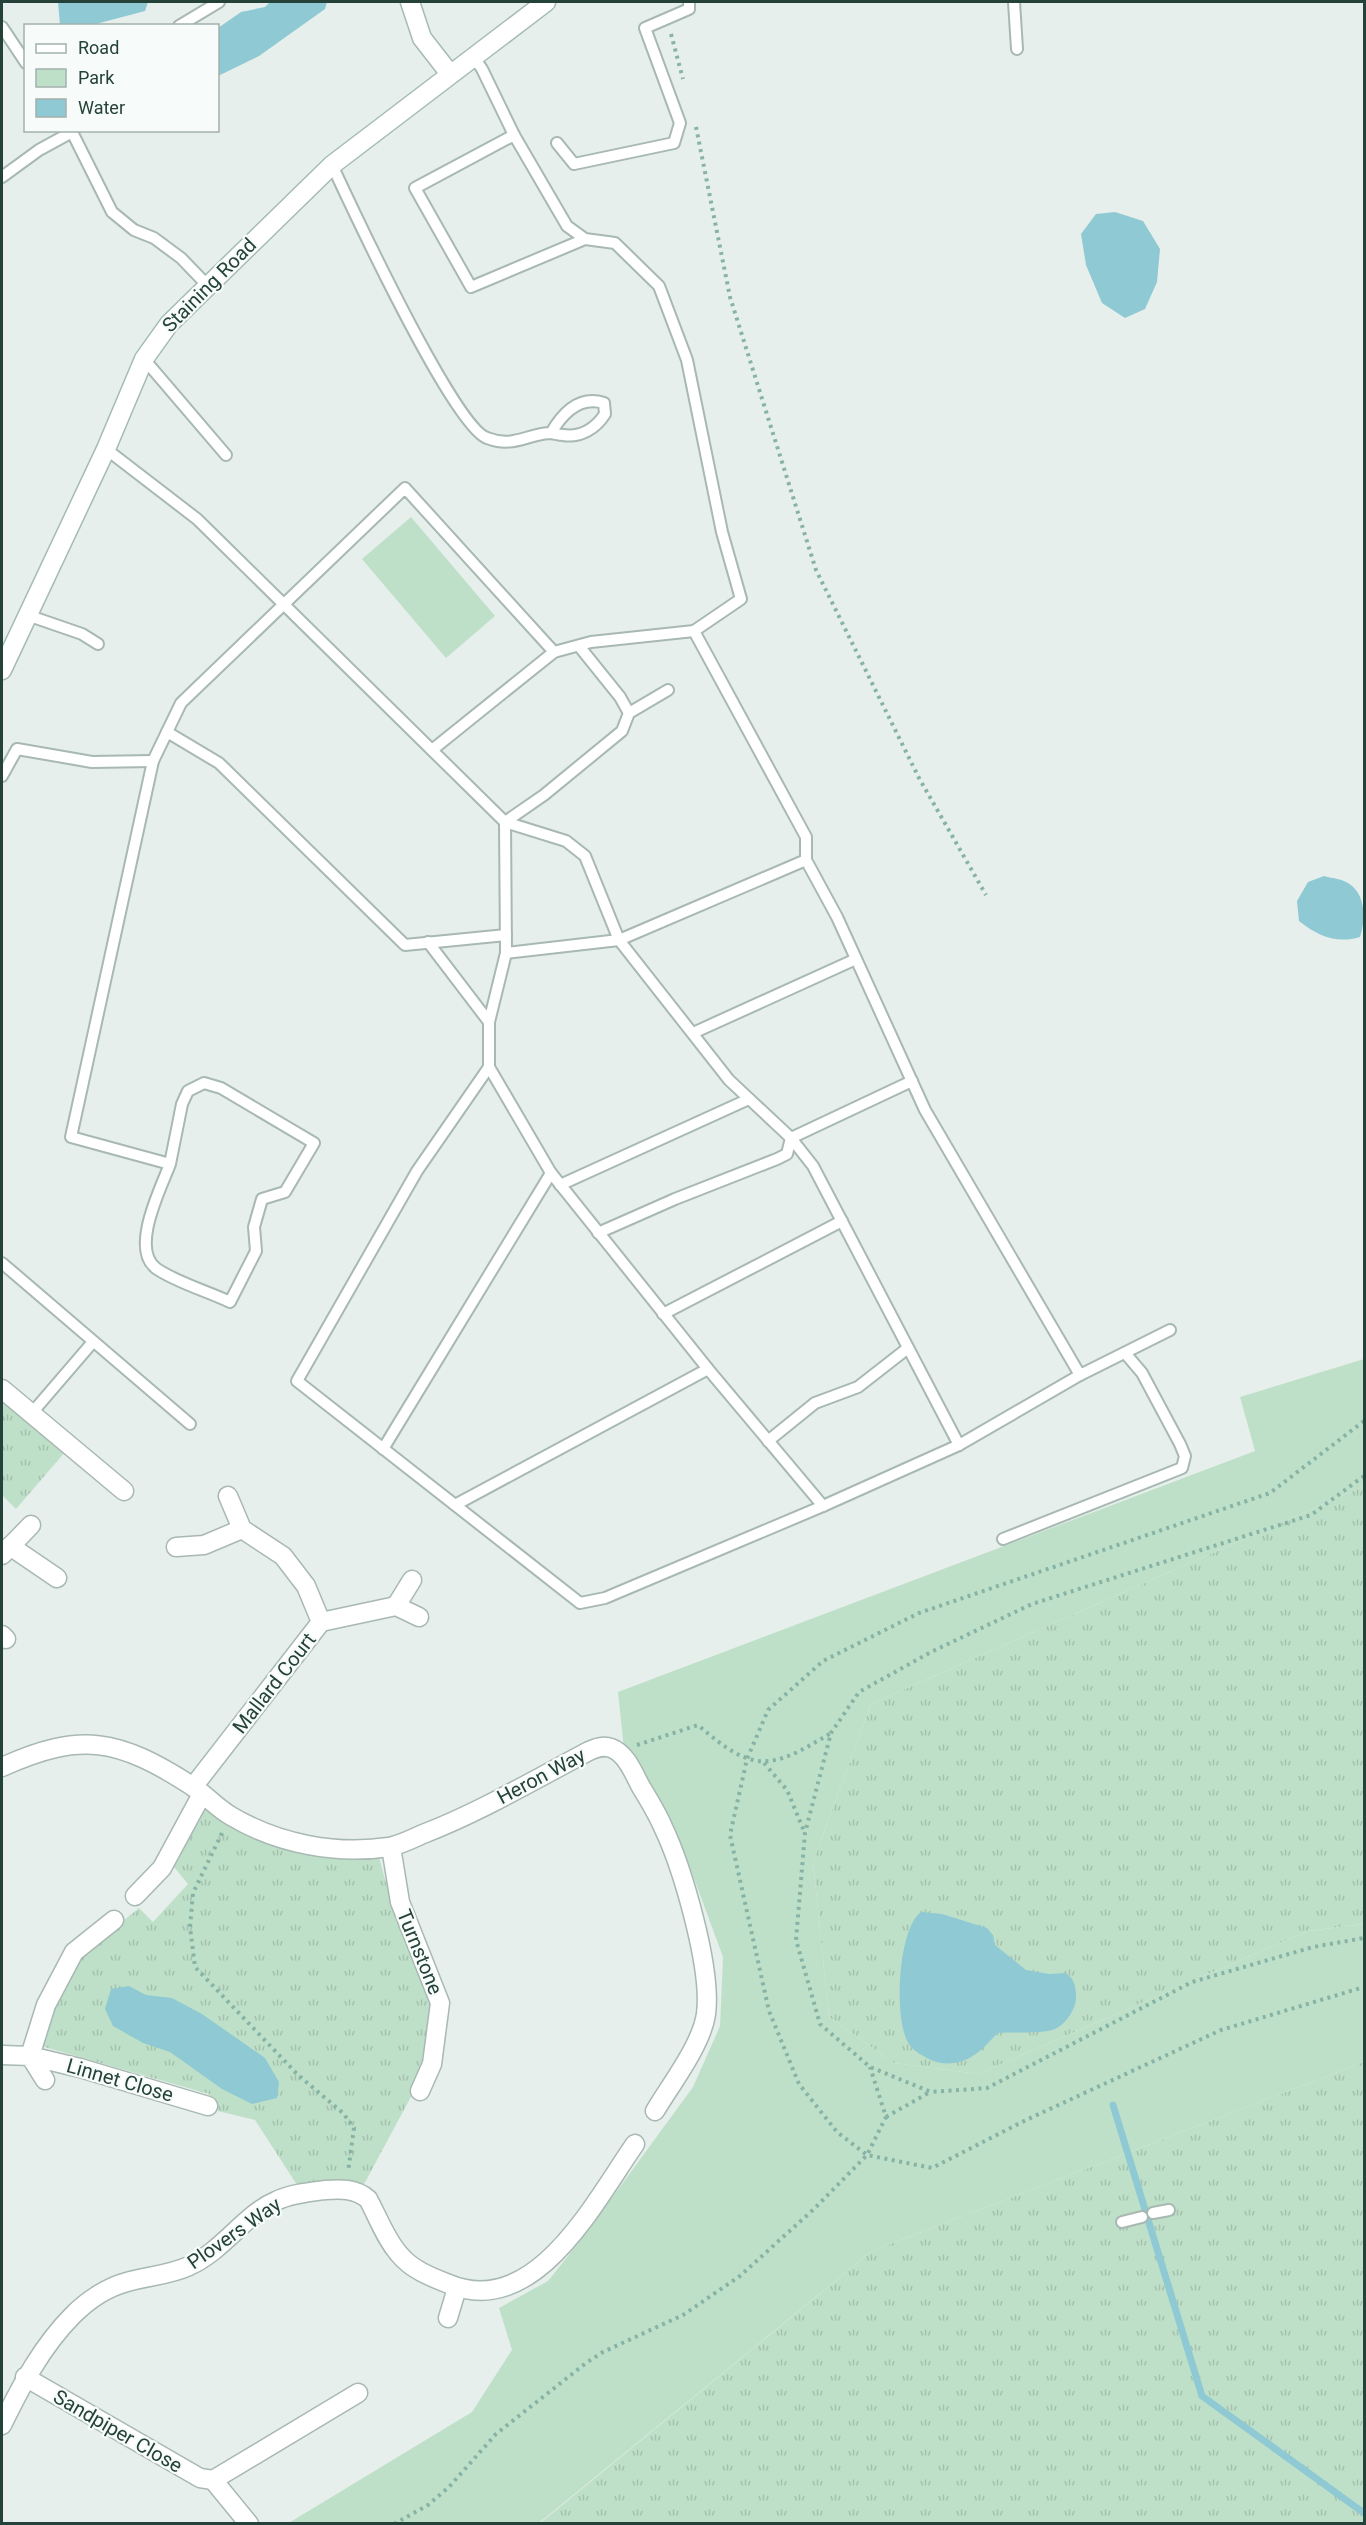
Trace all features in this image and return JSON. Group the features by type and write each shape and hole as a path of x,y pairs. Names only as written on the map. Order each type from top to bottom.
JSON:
{"street":[{"path":"410,2 422,38 450,74"},
{"name":"Staining Road","path":"2,670 106,449 144,359 169,324 332,165 546,2"},
{"path":"2,1389 124,1491"},
{"path":"176,1547 204,1545 242,1529 228,1496"},
{"path":"31,1525 6,1551 57,1578"},
{"name":"Mallard Court","path":"198,1791 321,1622 306,1586 283,1556 242,1529"},
{"path":"396,1606 412,1580"},
{"path":"321,1622 396,1606 420,1617"},
{"name":"Heron Way","path":"2,1767 55,1746 86,1744 135,1754 198,1791 231,1816 257,1829 301,1844 342,1848 390,1847 450,1824 600,1746 616,1751"},
{"path":"616,1751 628,1762 664,1828 681,1875 699,1945 707,1994 706,2016 699,2037 655,2111"},
{"path":"135,1896 162,1868 198,1791"},
{"name":"Turnstone","path":"390,1847 400,1902 440,2003 432,2064 420,2091"},
{"path":"30,2056 46,2005 74,1952 114,1920"},
{"name":"Linnet Close","path":"2,2055 30,2056 80,2067 208,2106"},
{"name":"Linnet Close","path":"30,2056 45,2080"},
{"path":"346,2189 368,2199 390,2241 405,2261 421,2272 457,2288 473,2292 495,2292 513,2285 544,2264 574,2231 635,2144"},
{"name":"Plovers Way","path":"2,2425 25,2378 53,2338 74,2314 108,2289 127,2282 187,2268 205,2258 274,2201 315,2191 346,2189"},
{"path":"448,2318 457,2288"},
{"name":"Sandpiper Close","path":"25,2378 200,2478 213,2480 249,2523"},
{"path":"213,2480 358,2393"}],"lane":[{"path":"182,24 219,2"},
{"path":"557,143 574,164 674,143 680,123 645,28 689,9 689,2"},
{"path":"1014,2 1017,49"},
{"path":"2,27 24,60"},
{"path":"432,750 554,652 579,645 694,632 741,599 722,532 687,360 676,323 659,286 615,243 585,238 567,226 514,135 482,69 473,56"},
{"path":"2,177 39,150 69,132"},
{"path":"72,132 112,212 134,230 154,237 207,285"},
{"path":"514,135 415,188 471,287 585,238"},
{"path":"332,165 371,248 451,398 470,425 485,438 509,444 551,433 578,435 598,424 605,414 604,404 596,401 579,404 560,417 551,433"},
{"path":"144,359 226,455"},
{"path":"106,449 196,519 505,822 566,841 585,856 619,940 729,1080 791,1138 813,1166 959,1445"},
{"path":"170,1164 71,1137 153,760 181,703 405,488 554,652"},
{"path":"27,615 82,634 98,644"},
{"path":"694,632 806,837 806,860 856,959 925,1110 1080,1375"},
{"path":"579,645 620,697 629,713"},
{"path":"505,822 544,795 622,730 629,713 668,690"},
{"path":"167,732 219,763 405,945 506,935"},
{"path":"2,776 17,749 92,762 153,760"},
{"path":"505,822 506,952 489,1022 489,1067 560,1185 708,1369 823,1506"},
{"path":"506,952 619,940 806,860"},
{"path":"428,942 489,1022"},
{"path":"693,1033 856,959"},
{"path":"489,1067 417,1171 297,1381 580,1603 605,1598 823,1506 959,1445 1080,1375 1170,1330"},
{"path":"598,1233 675,1199 777,1159 786,1154 791,1138 912,1081"},
{"path":"204,1083 221,1088 314,1143 285,1192 262,1199 254,1227 256,1251 230,1302 155,1268 146,1251 146,1227 170,1164 182,1104 188,1091 204,1083"},
{"path":"560,1185 749,1099"},
{"path":"383,1449 551,1173"},
{"path":"663,1314 842,1221"},
{"path":"2,1263 190,1424"},
{"path":"31,1414 93,1343"},
{"path":"768,1441 815,1403 858,1387 908,1348"},
{"path":"1003,1539 1182,1468 1185,1456 1180,1444 1142,1373 1125,1353"},
{"path":"455,1505 708,1369"},
{"path":"1153,2213 1168,2210"},
{"path":"1122,2222 1142,2217"}],"path":[{"path":"667,19 685,85"},
{"path":"694,118 730,297 816,570 919,778 986,895"},
{"path":"1365,1421 1270,1493 920,1613 823,1661 768,1710 747,1759 730,1835 770,2011 800,2084 837,2132 867,2155 932,2168 1026,2120 1221,2030 1365,1987"},
{"path":"931,2092 870,2067 820,2024 796,1940 805,1833 831,1733 859,1692 931,1652 1032,1604 1311,1515 1365,1476"},
{"path":"616,1751 698,1725 726,1749 747,1759 764,1763 792,1757 831,1733"},
{"path":"764,1763 787,1790 805,1833"},
{"path":"231,1816 193,1893 190,1927 195,1967 298,2075 344,2113 354,2128 346,2189"},
{"path":"394,2523 428,2505 449,2487 496,2434 586,2363 603,2352 683,2315 740,2276 867,2155 886,2117 931,2092 987,2088 1192,1982 1312,1947 1365,1938"},
{"path":"870,2067 886,2117"}],"green space":[{"path":"411,517 495,616 446,658 362,559"},
{"path":"1364,1359 1364,1486 871,1704 813,1862 829,2017 894,2063 978,2074 1308,1931 1364,1924 1364,2062 872,2251 539,2523 287,2524 472,2412 512,2350 499,2308 548,2281 584,2236 693,2087 720,2026 723,1957 685,1854 624,1749 618,1692 1255,1451 1240,1397"},
{"path":"2,1396 65,1452 16,1509 2,1495"},
{"path":"1364,1486 1364,1924 1308,1931 978,2074 894,2063 829,2017 813,1862 871,1704"},
{"path":"208,1804 229,1820 378,1853 395,1917 434,2013 413,2093 363,2186 297,2185 255,2120 218,2111 209,2094 41,2046 51,2005 76,1959 139,1908 153,1922 188,1884 174,1867"},
{"path":"1364,2062 1364,2523 539,2524 872,2251"}],"water":[{"path":"58,2 148,2 145,11 96,24 60,24"},
{"path":"270,2 327,2 325,9 259,56 219,76 219,27 241,12 265,7"},
{"path":"1115,212 1143,221 1160,249 1157,282 1145,309 1125,318 1102,303 1086,265 1081,234 1096,214"},
{"path":"1324,876 1346,882 1358,894 1364,915 1360,937 1335,939 1313,931 1299,921 1297,901 1308,882"},
{"path":"921,1912 942,1914 987,1928 993,1935 995,1945 1026,1970 1049,1974 1066,1973 1073,1981 1076,1990 1076,2002 1069,2016 1059,2027 1050,2031 998,2033 977,2053 959,2062 936,2062 918,2053 909,2044 904,2032 901,2016 900,1975 907,1936 913,1921"},
{"path":"129,1986 146,1995 172,1998 202,2014 265,2058 279,2082 277,2098 252,2104 222,2089 170,2052 143,2043 113,2026 105,2009 111,1989"}],"waterway":[{"path":"1113,2105 1202,2396 1364,2513"}]}
